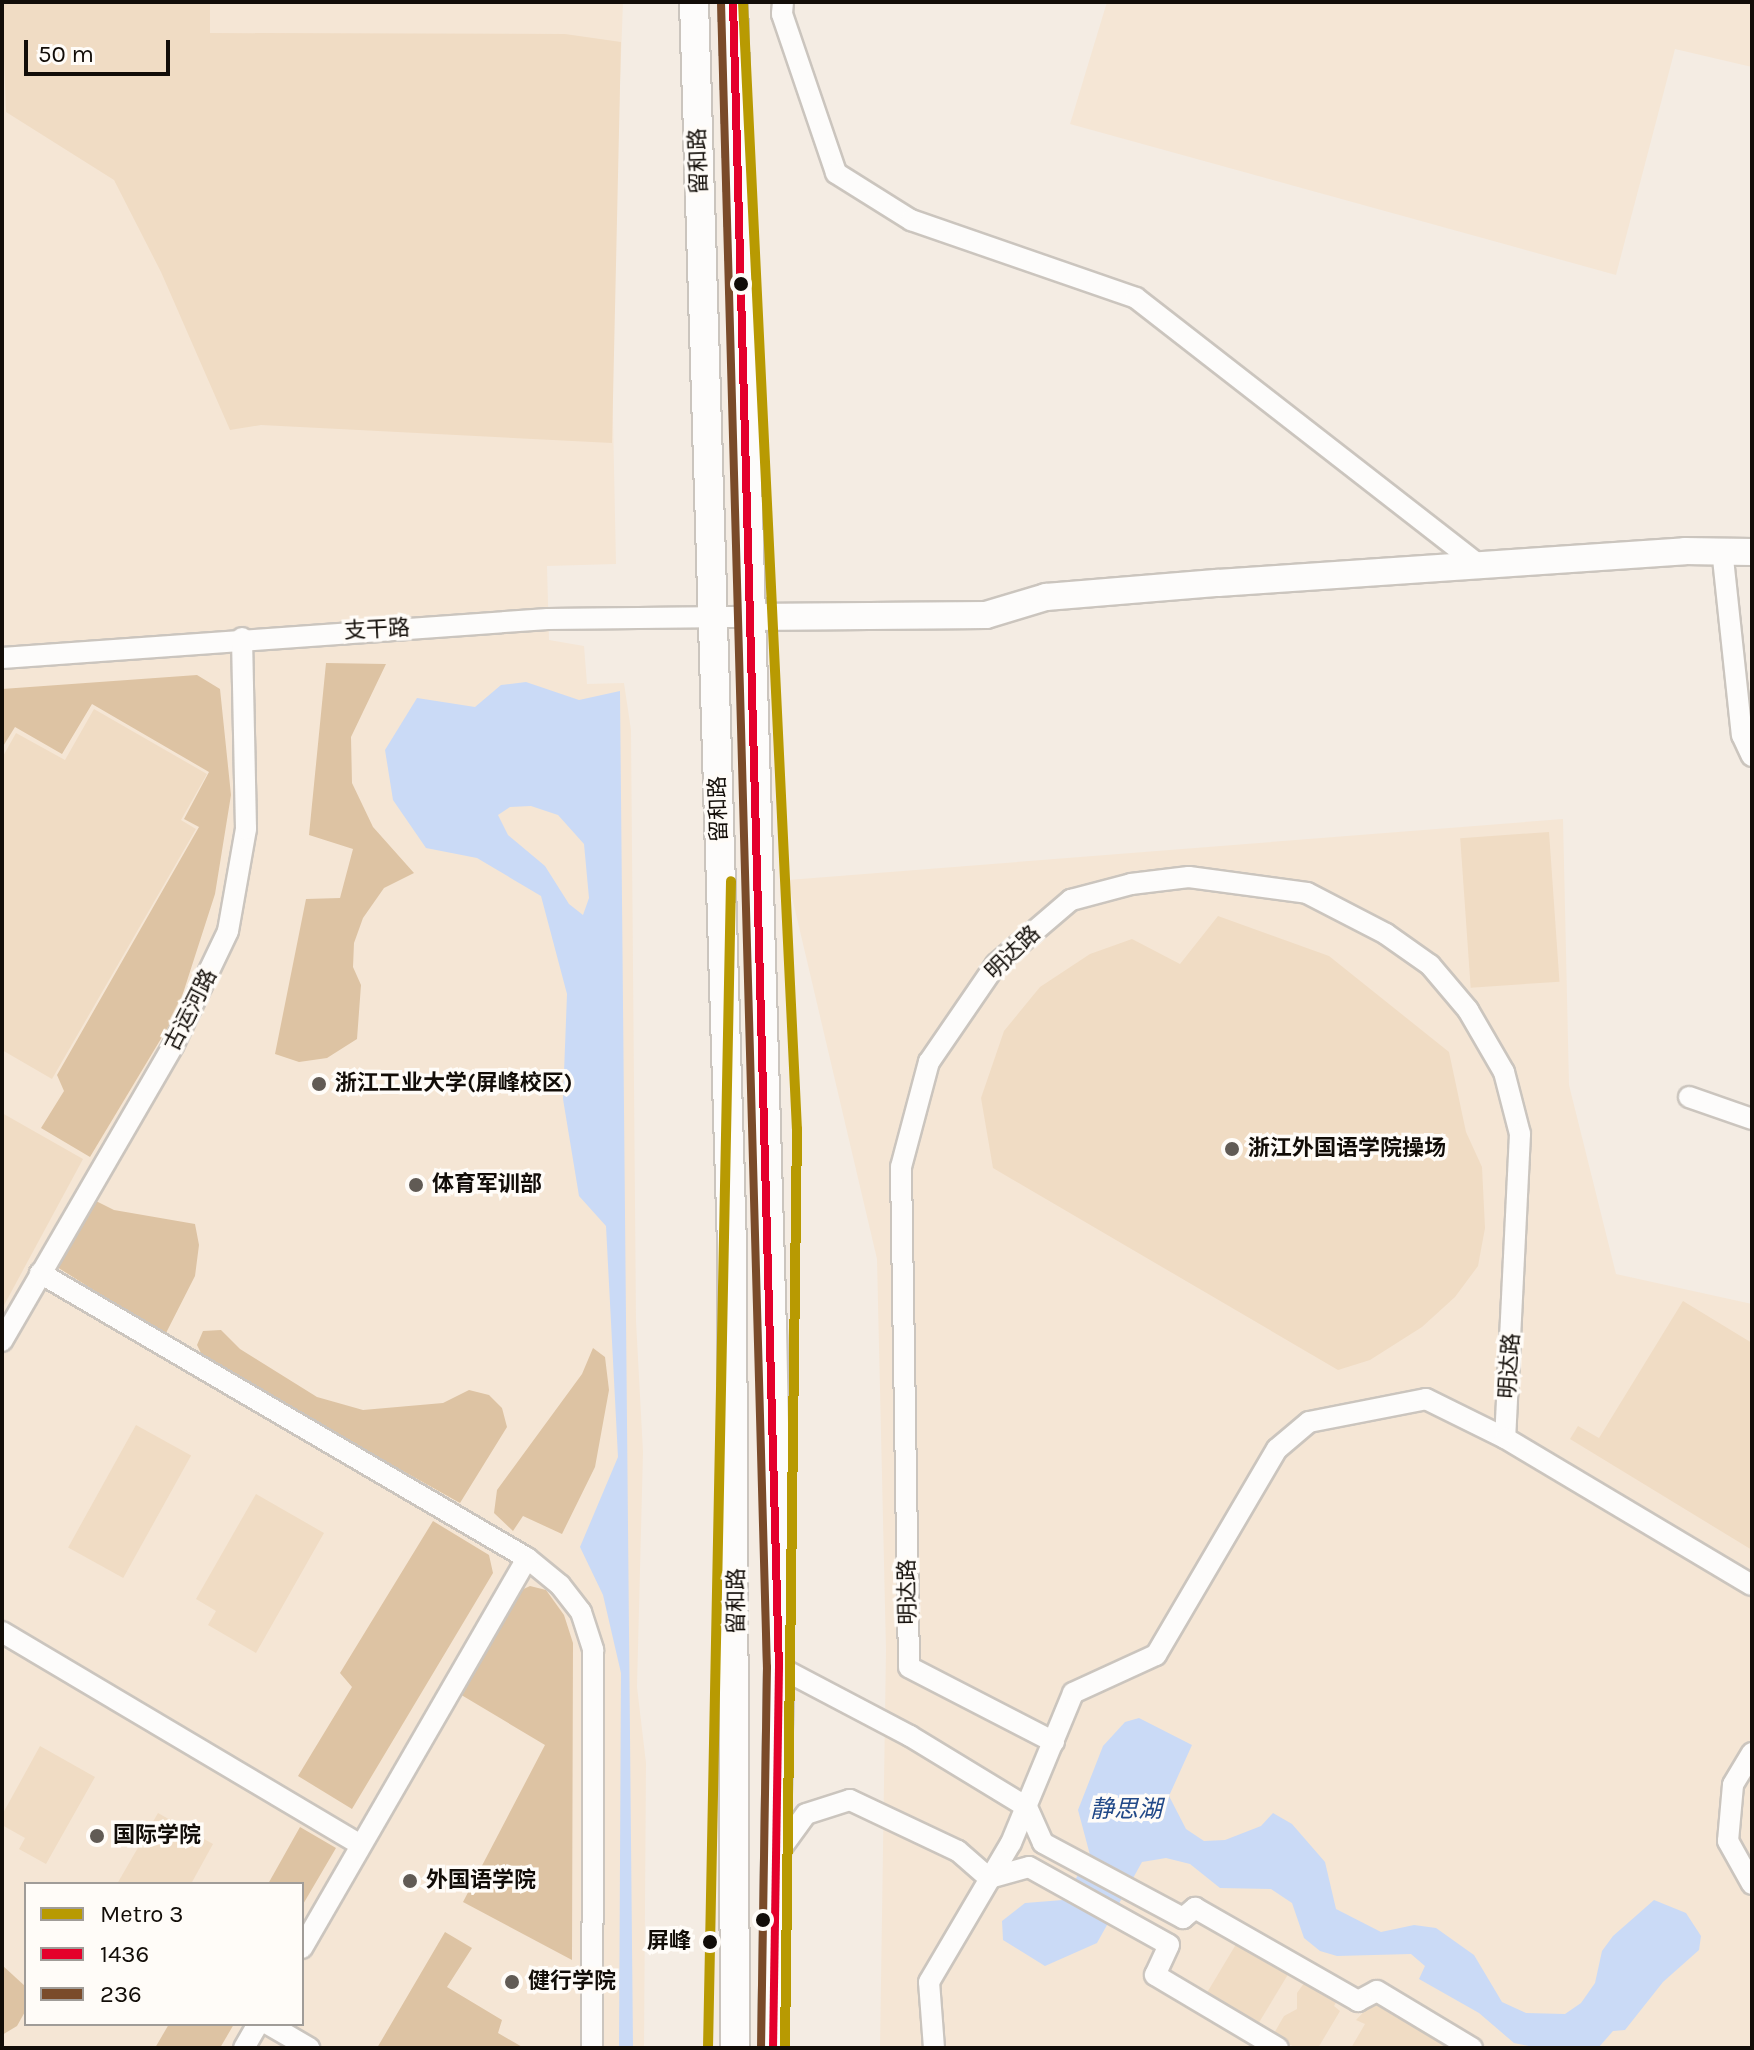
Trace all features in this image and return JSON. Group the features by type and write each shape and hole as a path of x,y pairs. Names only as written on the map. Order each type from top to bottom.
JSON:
{"main road":[{"name":"留和路","path":"694,2 732,1243 735,2048"},
{"name":"留和路","path":"733,2 779,1667 773,2048"}],"street":[{"path":"783,2 782,14 836,173 911,220 1136,298 1478,564"},
{"path":"752,617 986,615 1046,597 1478,564 1722,549 1752,552"},
{"path":"1722,549 1742,735 1752,756"},
{"name":"支干路","path":"2,658 242,638 548,619 752,617"},
{"name":"古运河路","path":"2,1341 180,1033 228,931 246,829 242,638"},
{"name":"明达路","path":"1054,1742 909,1667 901,1167 929,1062 996,964 1071,900 1131,884 1189,877 1307,893 1386,934 1430,965 1468,1010 1504,1072 1520,1134 1505,1438"},
{"path":"1689,1097 1752,1119"},
{"path":"40,1273 527,1558 560,1585 581,1612 593,1650 592,2048"},
{"path":"934,2048 929,1982 1027,1807 1073,1693 1156,1655 1277,1449 1309,1422 1426,1399 1505,1438 1752,1585"},
{"path":"304,1945 527,1558"},
{"path":"2,1632 361,1845"},
{"path":"779,1667 910,1736 1027,1807 1043,1843 1183,1918 1195,1908 1358,2001 1377,1991 1472,2048"},
{"path":"1752,1753 1733,1785 1728,1841 1752,1884"},
{"path":"777,1854 806,1814 850,1800 958,1851 989,1878"},
{"path":"989,1878 1029,1867 1169,1945 1155,1975 1278,2048"},
{"path":"244,2048 257,2026"},
{"path":"271,2026 309,2048"}],"shaded area":[{"name":"浙江工业大学(屏峰校区)","path":"2,2 623,2 611,324 616,564 547,566 549,640 584,646 587,684 624,683 631,730 636,1321 643,1452 637,1687 646,1763 644,2048 2,2048"},
{"path":"2,2 210,2 210,33 565,34 621,42 612,443 261,425 230,430 161,272 114,180 6,112"},
{"path":"1107,2 1752,2 1752,67 1675,49 1616,275 1070,124"},
{"path":"326,663 386,664 351,737 352,783 373,827 414,873 384,888 363,918 354,943 353,967 361,985 357,1039 327,1058 299,1062 275,1054 306,899 340,898 353,849 309,835"},
{"path":"197,675 220,689 231,795 215,894 177,1012 90,1157 41,1128 64,1091 57,1075 199,827 184,819 209,772 92,704 62,754 15,727 2,748 2,689"},
{"path":"94,709 207,774 181,820 196,829 52,1079 2,1050 2,758 16,733 65,760"},
{"path":"1563,819 1569,1085 1616,1274 1752,1304 1752,2048 880,2048 886,1650 877,1259 788,880"},
{"path":"1549,832 1559,982 1471,988 1460,838"},
{"name":"浙江外国语学院操场","path":"1218,916 1329,956 1449,1052 1466,1132 1482,1167 1485,1228 1478,1266 1455,1297 1422,1327 1370,1360 1338,1370 993,1168 981,1098 1004,1031 1040,987 1090,954 1132,939 1180,964"},
{"path":"2,1113 83,1159 2,1309"},
{"path":"94,1200 114,1210 195,1224 199,1245 195,1276 165,1335 57,1267"},
{"path":"1683,1301 1752,1343 1752,1550 1570,1439 1578,1426 1599,1438"},
{"path":"221,1330 240,1349 317,1397 363,1410 443,1403 469,1390 489,1395 502,1408 507,1427 460,1503 204,1359 197,1345 203,1331"},
{"path":"593,1348 605,1357 609,1390 595,1467 562,1534 523,1516 513,1531 494,1513 497,1490 582,1374"},
{"path":"136,1425 191,1456 123,1578 68,1547"},
{"path":"256,1494 324,1533 256,1653 208,1625 216,1611 196,1599"},
{"path":"433,1521 489,1555 493,1573 352,1809 298,1776 352,1687 340,1673"},
{"path":"530,1586 546,1590 564,1615 573,1643 572,1960 463,1902 545,1745 458,1693 513,1594"},
{"path":"40,1746 95,1777 46,1864 19,1849 25,1838 2,1825 2,1815"},
{"path":"158,1813 213,1844 192,1882 118,1882"},
{"path":"300,1827 336,1848 304,1903 304,1882 269,1882"},
{"path":"445,1932 472,1948 447,1987 502,2020 498,2033 524,2048 377,2048"},
{"path":"1238,1941 1289,1972 1257,2025 1206,1994"},
{"path":"2,1965 24,1985 24,2014 17,2026 2,2035"},
{"path":"1307,1979 1338,1999 1334,2006 1340,2011 1318,2048 1296,2048 1273,2035 1284,2016 1297,2009 1297,1993"},
{"path":"1375,2000 1462,2048 1351,2048 1365,2024 1356,2020"},
{"path":"168,2026 233,2026 220,2048 155,2048"}],"water":[{"path":"526,682 579,700 620,691 633,2048 619,2048 621,1673 603,1595 580,1547 618,1457 606,1226 579,1196 563,1099 567,994 541,896 477,858 426,848 393,800 385,750 417,698 475,707 501,685","holes":["531,806 558,815 584,844 589,898 583,915 569,904 545,866 508,835 498,815 510,807"]},
{"name":"静思湖","path":"1139,1718 1192,1745 1169,1796 1186,1829 1204,1841 1225,1840 1261,1826 1273,1813 1292,1824 1325,1862 1336,1909 1381,1932 1414,1925 1436,1928 1474,1955 1502,2002 1526,2013 1565,2014 1581,2003 1595,1983 1602,1951 1613,1936 1654,1900 1686,1913 1701,1936 1699,1950 1663,1982 1625,2030 1613,2031 1599,2047 1538,2048 1514,2043 1479,2013 1419,1979 1425,1966 1411,1954 1337,1956 1320,1951 1304,1938 1292,1903 1271,1889 1220,1888 1190,1864 1166,1858 1142,1862 1097,1943 1045,1966 1003,1940 1002,1921 1025,1903 1063,1900 1090,1855 1078,1810 1103,1746 1125,1722"}],"metro line":[{"name":"3","path":"743,2 797,1129 785,2048"},
{"name":"3","path":"708,2048 731,881"}],"transit line":[{"name":"236","path":"721,2 767,1667 761,2048"},
{"name":"1436","path":"733,2 779,1667 773,2048"}],"place":[{"name":"浙江工业大学(屏峰校区)","path":"319,1084"},
{"name":"浙江外国语学院操场","path":"1232,1149"},
{"name":"体育军训部","path":"416,1185"},
{"name":"国际学院","path":"97,1836"},
{"name":"外国语学院","path":"410,1881"},
{"name":"屏峰","path":"710,1942"},
{"name":"健行学院","path":"512,1982"}]}
